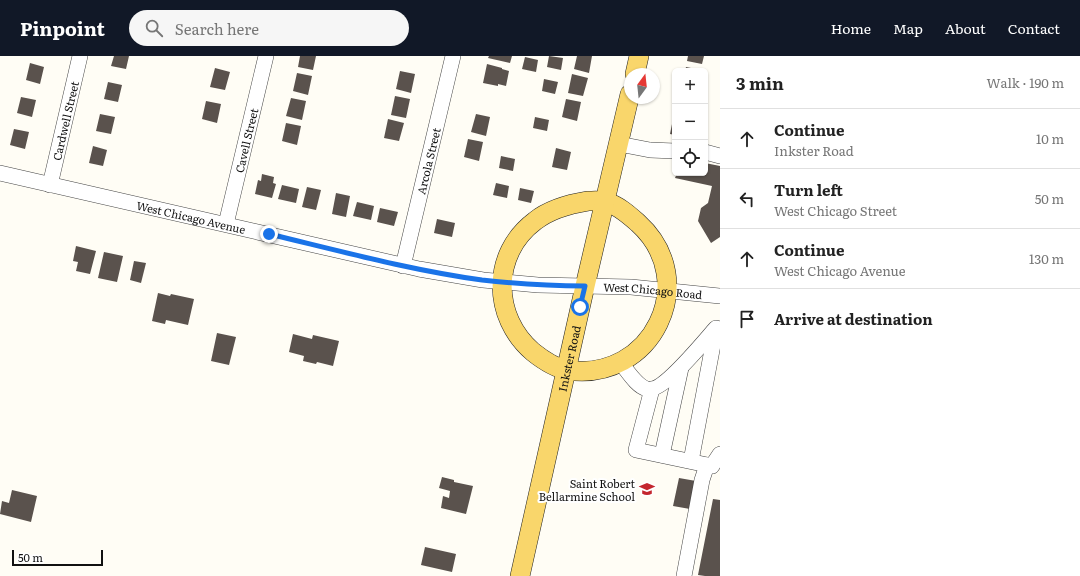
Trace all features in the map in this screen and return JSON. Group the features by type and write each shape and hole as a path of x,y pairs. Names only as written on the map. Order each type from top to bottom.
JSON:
{"main road":[{"path":"636,68 639,56"},
{"name":"Inkster Road","path":"520,576 585,286 628,104"},
{"path":"588,201 605,202 632,217 643,227 653,240 664,260 667,274 668,290 664,309 658,326 653,334 634,354 620,362 602,369 584,372 566,370 540,358 528,348 511,324 502,298 501,282 505,264 512,248 521,234 535,220 571,203 588,201"}],"street":[{"name":"Cardwell Street","path":"50,185 80,56"},
{"name":"Cavell Street","path":"226,224 266,56"},
{"name":"Arcola Street","path":"403,266 453,56"},
{"path":"619,144 650,150 672,151"},
{"path":"708,153 720,156"},
{"name":"West Chicago Avenue","path":"0,173 403,266 501,282"},
{"name":"West Chicago Road","path":"501,282 538,285 631,287 720,296"},
{"path":"620,362 639,384 646,389 652,389 660,386 681,368 718,329"},
{"path":"691,461 715,356 718,329"},
{"path":"662,455 681,368"},
{"path":"652,389 636,450 712,466 720,454"},
{"path":"684,576 701,487 707,465"}],"building":[{"path":"114,56 129,56 126,69 111,66"},
{"path":"300,56 316,56 313,70 298,67"},
{"path":"489,56 512,56 510,63 488,58"},
{"path":"549,56 563,58 561,70 547,67"},
{"path":"577,56 592,56 589,73 574,69"},
{"path":"688,56 704,56 702,64 687,61"},
{"path":"525,57 538,60 536,72 522,69"},
{"path":"30,63 44,67 40,84 26,80"},
{"path":"487,64 509,71 506,86 483,83"},
{"path":"215,68 230,72 225,90 210,87"},
{"path":"400,71 415,74 411,93 396,89"},
{"path":"297,73 312,76 308,95 293,91"},
{"path":"572,74 588,78 583,96 568,93"},
{"path":"544,79 558,82 555,94 542,91"},
{"path":"108,82 122,85 118,102 104,99"},
{"path":"395,96 410,99 406,118 391,115"},
{"path":"21,97 36,100 32,117 17,113"},
{"path":"291,98 306,101 302,120 286,116"},
{"path":"566,99 581,102 577,121 562,117"},
{"path":"206,101 221,104 217,123 202,119"},
{"path":"100,114 115,117 111,134 96,131"},
{"path":"476,114 490,117 486,136 471,132"},
{"path":"535,117 549,120 547,131 533,128"},
{"path":"388,119 404,123 399,141 384,138"},
{"path":"286,123 301,126 297,145 282,141"},
{"path":"672,124 672,134 670,134"},
{"path":"14,129 29,132 25,149 10,145"},
{"path":"468,139 483,142 479,161 464,157"},
{"path":"93,146 107,150 103,166 89,163"},
{"path":"556,148 571,152 567,170 552,167"},
{"path":"501,156 515,159 513,171 499,168"},
{"path":"708,164 720,166 720,237 711,243 698,221 701,208 708,203 712,186 675,178 676,176 708,176"},
{"path":"262,174 274,177 273,183 276,184 272,198 255,194 258,180 261,181"},
{"path":"496,183 509,186 507,198 493,195"},
{"path":"282,185 299,189 296,203 278,199"},
{"path":"307,187 321,190 316,210 302,207"},
{"path":"520,188 534,191 531,203 518,200"},
{"path":"336,193 350,196 346,217 332,214"},
{"path":"357,202 374,206 371,220 353,216"},
{"path":"380,208 398,212 394,226 377,222"},
{"path":"437,219 455,223 452,237 434,233"},
{"path":"76,246 96,251 90,274 76,271 78,262 73,261"},
{"path":"104,252 123,256 117,282 98,278"},
{"path":"134,261 146,263 141,283 130,280"},
{"path":"158,293 194,299 188,325 166,320 165,324 152,321"},
{"path":"217,333 236,337 229,365 211,361"},
{"path":"293,334 312,339 313,335 339,341 333,366 317,362 316,364 303,361 304,356 289,352"},
{"path":"442,477 454,480 454,482 473,486 466,514 441,508 443,496 449,498 450,491 439,488"},
{"path":"679,478 696,481 690,509 673,506"},
{"path":"12,490 37,496 31,522 0,514 2,501 9,503"},
{"path":"713,499 720,500 720,576 698,575"},
{"path":"425,547 456,554 452,572 421,565"}],"place":[{"name":"Saint Robert Bellarmine School","path":"647,489"}],"route":[{"path":"269,234 403,266 483,280 538,285 585,286 580,307"}]}
